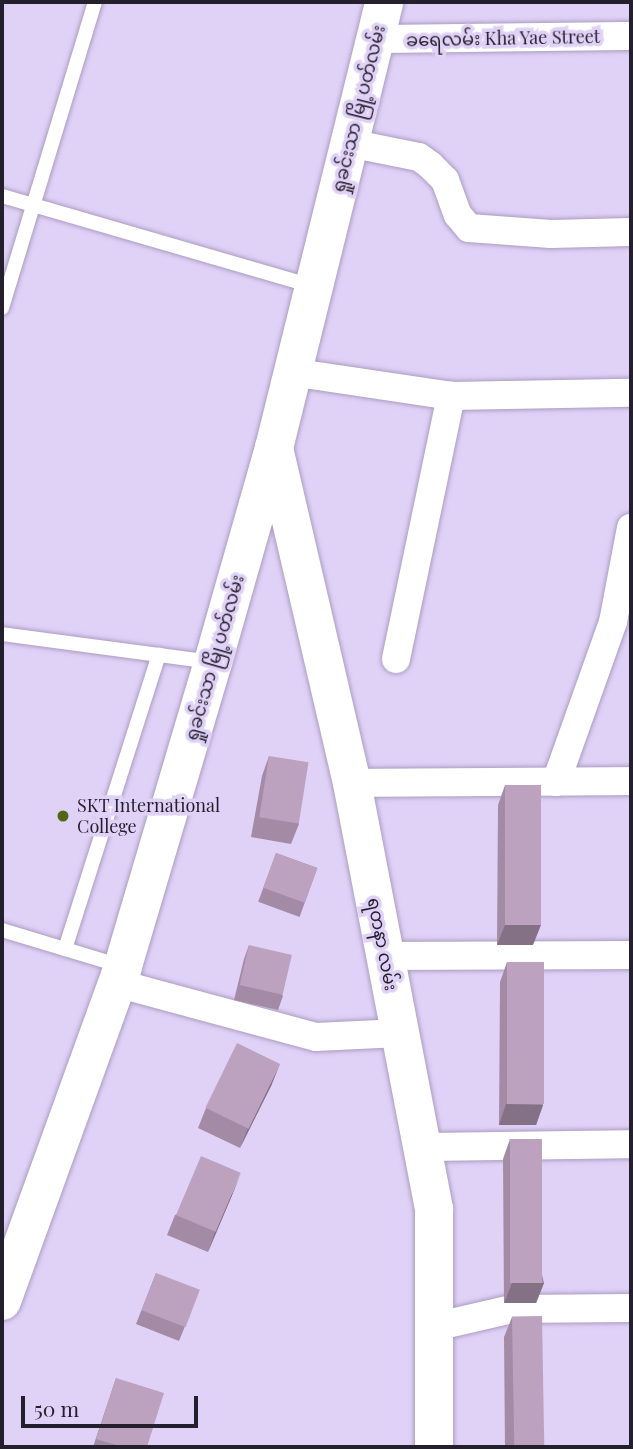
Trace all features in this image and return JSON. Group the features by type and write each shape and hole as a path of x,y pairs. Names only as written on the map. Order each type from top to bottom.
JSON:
{"main road":[{"name":"ရှုခင်းသာ မြို့ပတ်လမ်း","path":"2,1301 120,975 214,662 274,448 384,2"},
{"name":"ရတနာ လမ်း","path":"274,448 352,783 433,1209 434,1447"}],"street":[{"name":"ခရေလမ်း Kha Yae Street","path":"376,39 631,36"},
{"path":"349,143 419,157 445,180 458,215 469,228 551,234 631,232"},
{"path":"292,372 451,396 631,393"},
{"path":"396,659 451,396"},
{"path":"556,782 613,622 626,576 631,528"},
{"path":"352,783 631,781"},
{"path":"386,956 631,955"},
{"path":"120,975 316,1037 400,1033"},
{"path":"422,1147 631,1144"},
{"path":"434,1327 512,1309 631,1308"}],"lane":[{"path":"2,308 35,208 95,2"},
{"path":"2,196 35,208 314,287"},
{"path":"2,634 214,662"},
{"path":"65,949 159,655"},
{"path":"2,930 65,949 120,975"}],"building":[{"path":"269,756 309,762 299,823 259,817"},
{"path":"505,785 541,785 541,925 505,925"},
{"path":"276,853 317,868 305,903 263,888"},
{"path":"249,945 292,955 283,995 240,985"},
{"path":"507,962 544,962 544,1104 507,1104"},
{"path":"237,1043 280,1064 249,1129 205,1108"},
{"path":"510,1139 542,1139 542,1283 510,1283"},
{"path":"201,1156 241,1173 216,1232 176,1215"},
{"path":"156,1273 200,1290 186,1327 142,1310"},
{"path":"542,1316 544,1447 514,1447 512,1317"},
{"path":"116,1378 164,1393 147,1447 123,1447 96,1439"}],"place":[{"name":"SKT International College","path":"63,816"}]}
